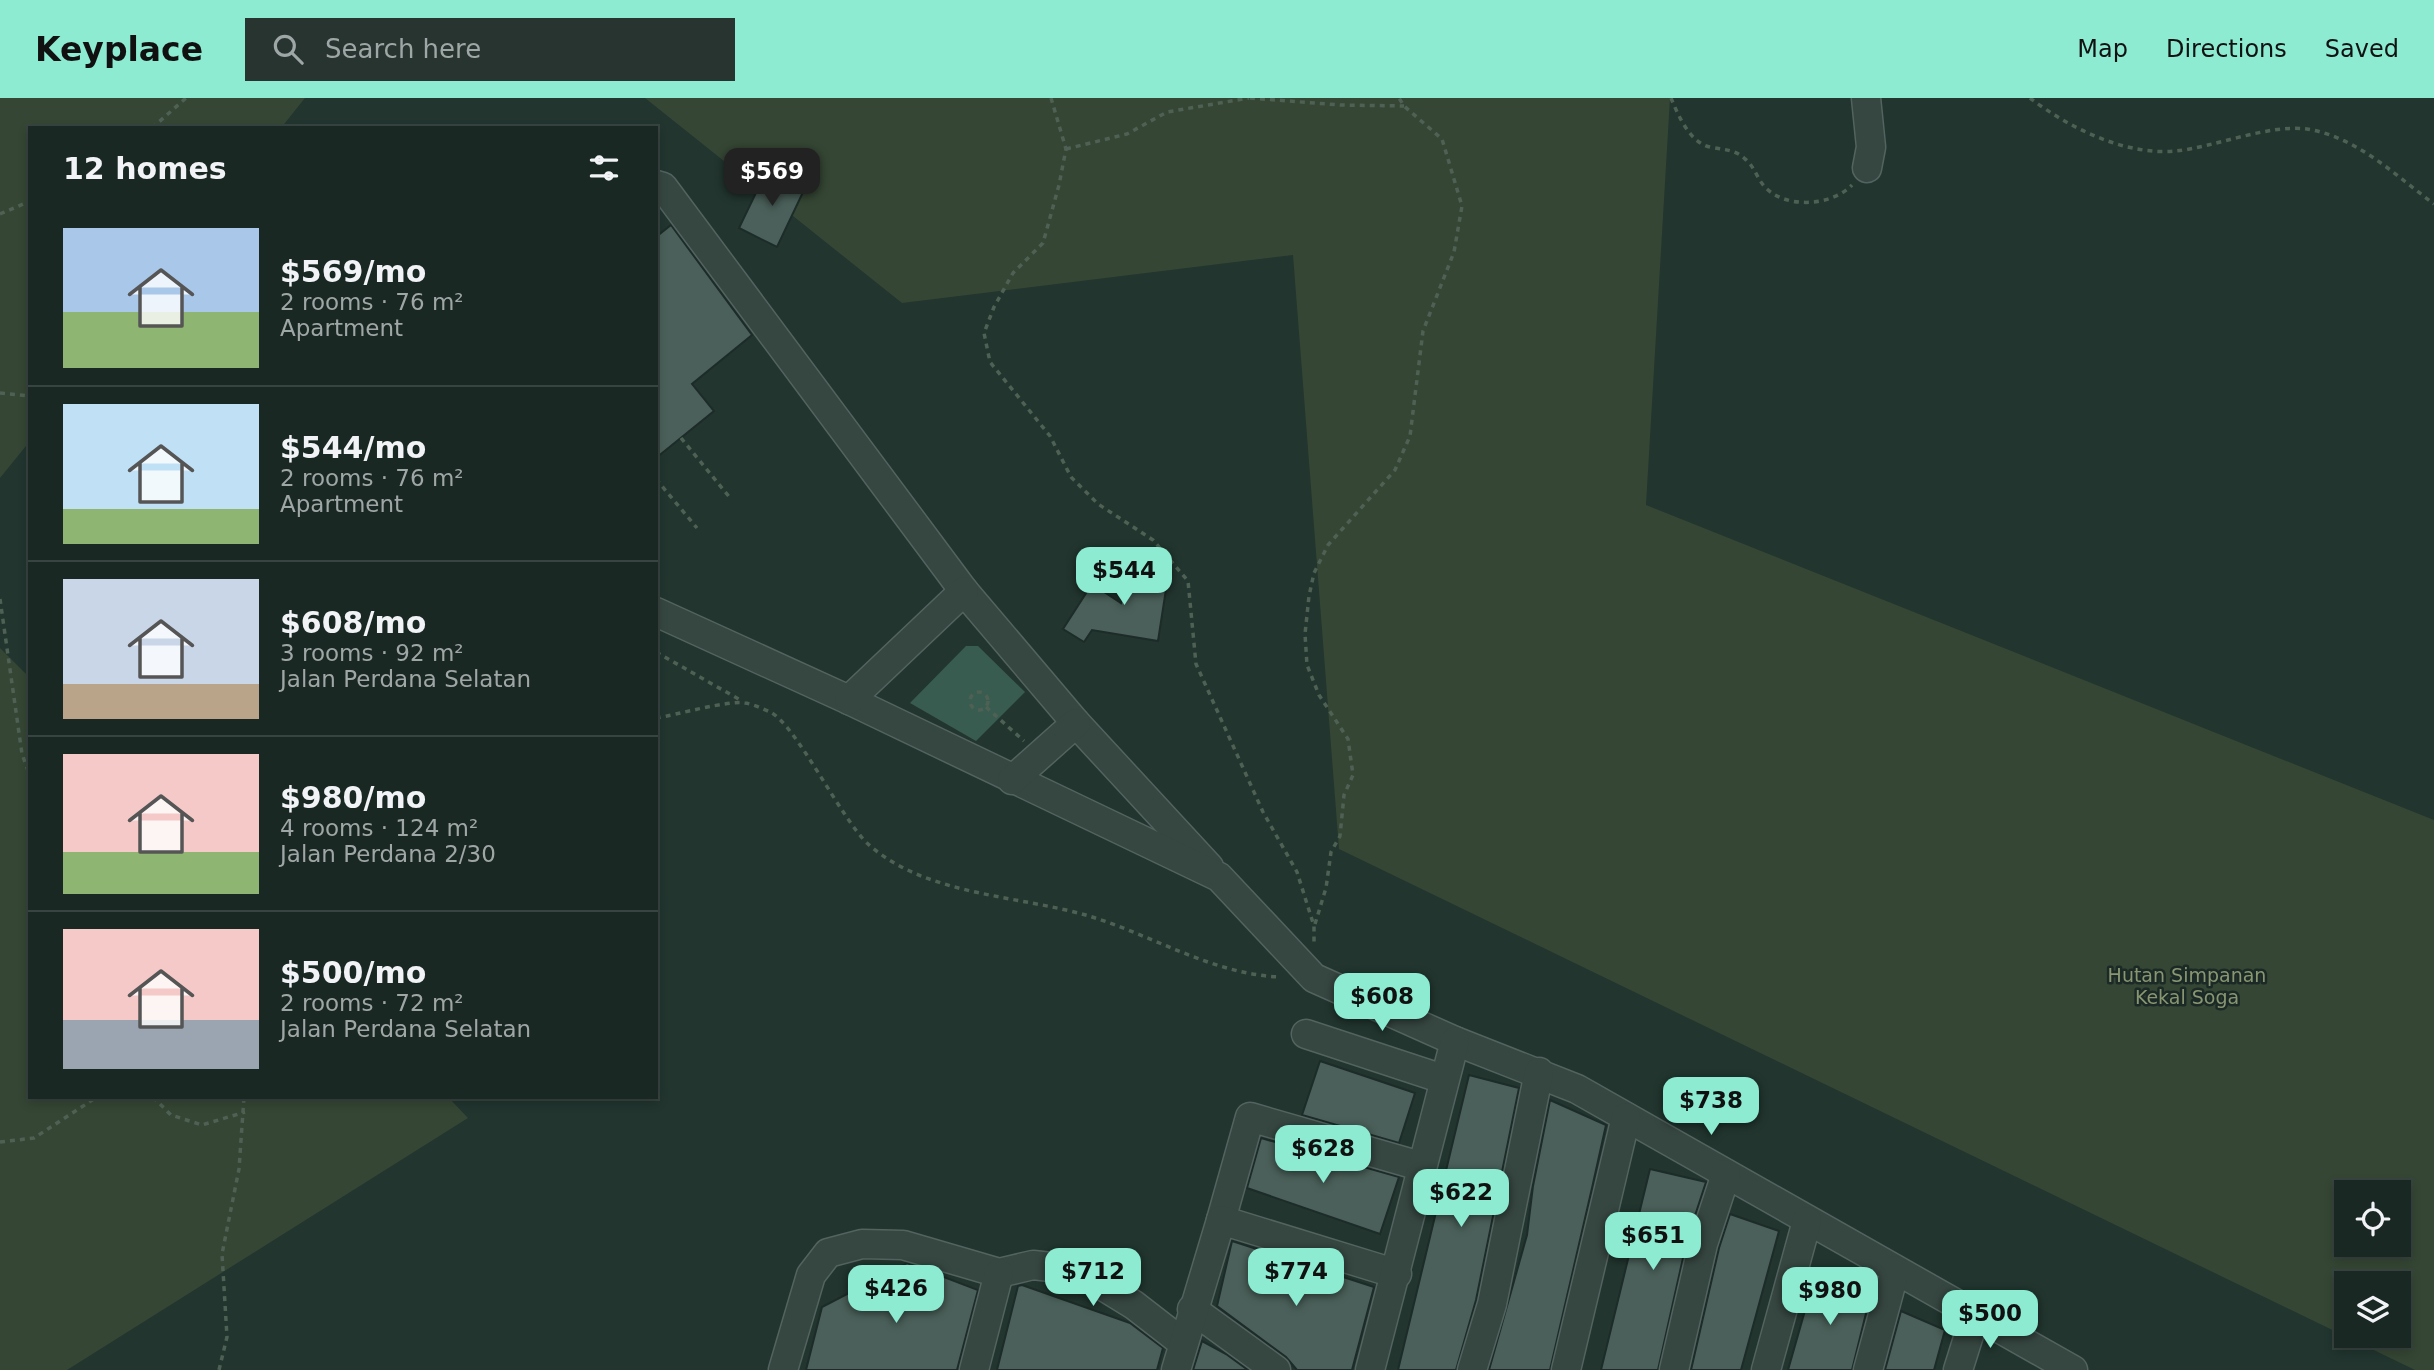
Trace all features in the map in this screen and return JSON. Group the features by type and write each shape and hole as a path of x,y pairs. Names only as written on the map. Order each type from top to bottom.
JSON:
{"street":[{"path":"1866,98 1871,147 1867,168"},
{"path":"658,186 663,187 964,591 1076,723 1314,978 1455,1041 1539,1072 1626,1117 2073,1370"},
{"path":"849,700 964,591"},
{"path":"658,613 849,700 1219,877"},
{"path":"1012,780 1076,723"},
{"path":"1306,1034 1443,1079"},
{"path":"1370,1370 1397,1274 1420,1166 1455,1041"},
{"path":"1472,1370 1492,1304 1539,1072"},
{"path":"1176,1370 1250,1117 1420,1166"},
{"path":"1566,1370 1626,1117"},
{"path":"1674,1370 1703,1244 1726,1174"},
{"path":"1221,1220 1397,1274"},
{"path":"1766,1370 1807,1221"},
{"path":"783,1370 811,1275 828,1253 862,1244 903,1245 999,1273 1033,1265 1077,1270 1134,1305 1184,1343"},
{"path":"1868,1370 1895,1270"},
{"path":"974,1370 999,1273"},
{"path":"1192,1309 1276,1370"},
{"path":"1962,1368 1975,1316"}],"path":[{"path":"154,126 186,98"},
{"path":"658,653 744,702 774,714 791,733 813,771 867,843 897,863 938,880 1088,916 1202,959 1261,976 1314,978 1314,926 1297,872 1263,812 1196,664 1188,581 1153,540 1098,504 1071,477 1050,436 990,362 984,333 994,307 1013,273 1042,243 1059,185 1066,149 1051,98"},
{"path":"1066,149 1127,134 1167,111 1250,98 1340,106 1404,106"},
{"path":"1314,926 1326,888 1331,852 1340,836 1344,795 1353,775 1348,739 1319,695 1307,665 1305,634 1309,596 1314,573 1328,545 1395,470 1410,436 1423,331 1454,252 1462,206 1442,139 1404,106 1399,98"},
{"path":"1671,98 1684,124 1700,144 1726,148 1745,158 1763,185 1778,198 1802,202 1834,199 1867,168"},
{"path":"2030,98 2051,114 2129,149 2176,151 2243,135 2306,129 2352,143 2434,204"},
{"path":"0,214 28,202"},
{"path":"0,393 28,396"},
{"path":"681,438 731,499"},
{"path":"658,481 697,528"},
{"path":"0,599 22,754 28,770"},
{"path":"986,707 977,710 973,708 970,704 971,695 980,692 985,694 986,707 1009,728"},
{"path":"658,718 744,702"},
{"path":"0,1142 34,1138 94,1099"},
{"path":"155,1099 171,1115 202,1125 245,1112"},
{"path":"219,1370 227,1337 222,1254 239,1169 244,1099"}],"green space":[{"path":"0,98 305,98 283,126 28,126 28,443 0,478"},
{"name":"Hutan Simpanan Kekal Soga","path":"645,98 1670,98 1646,505 2434,820 2434,1370 2415,1370 2370,1348 2411,1348 2411,1271 2334,1271 2334,1331 1339,849 1293,255 902,303"},
{"path":"0,648 28,676 28,1099 450,1099 468,1118 67,1370 0,1370"}],"shaded area":[{"path":"966,646 978,646 1025,692 976,741 910,703"}],"building":[{"path":"767,170 805,188 777,247 739,228"},
{"path":"671,225 752,335 692,384 714,411 658,456 658,235"},
{"path":"1128,563 1169,570 1158,641 1092,630 1084,642 1063,629 1092,584 1121,603"},
{"path":"1320,1061 1415,1093 1399,1143 1302,1115"},
{"path":"1469,1075 1519,1088 1476,1300 1456,1370 1398,1370"},
{"path":"1550,1100 1606,1125 1592,1188 1550,1370 1489,1370 1527,1235 1533,1186"},
{"path":"1261,1138 1399,1177 1380,1234 1247,1188"},
{"path":"1650,1169 1706,1182 1687,1240 1658,1370 1601,1370"},
{"path":"1730,1214 1779,1231 1741,1370 1691,1370 1719,1248"},
{"path":"1232,1241 1374,1287 1352,1370 1297,1370 1286,1357 1217,1306"},
{"path":"907,1263 978,1290 957,1370 806,1370 822,1307"},
{"path":"1816,1272 1870,1297 1852,1370 1788,1370"},
{"path":"1022,1285 1130,1323 1163,1348 1157,1370 997,1370 1018,1286"},
{"path":"1901,1311 1945,1330 1934,1370 1885,1370"},
{"path":"1202,1341 1226,1354 1248,1370 1193,1370"}]}
